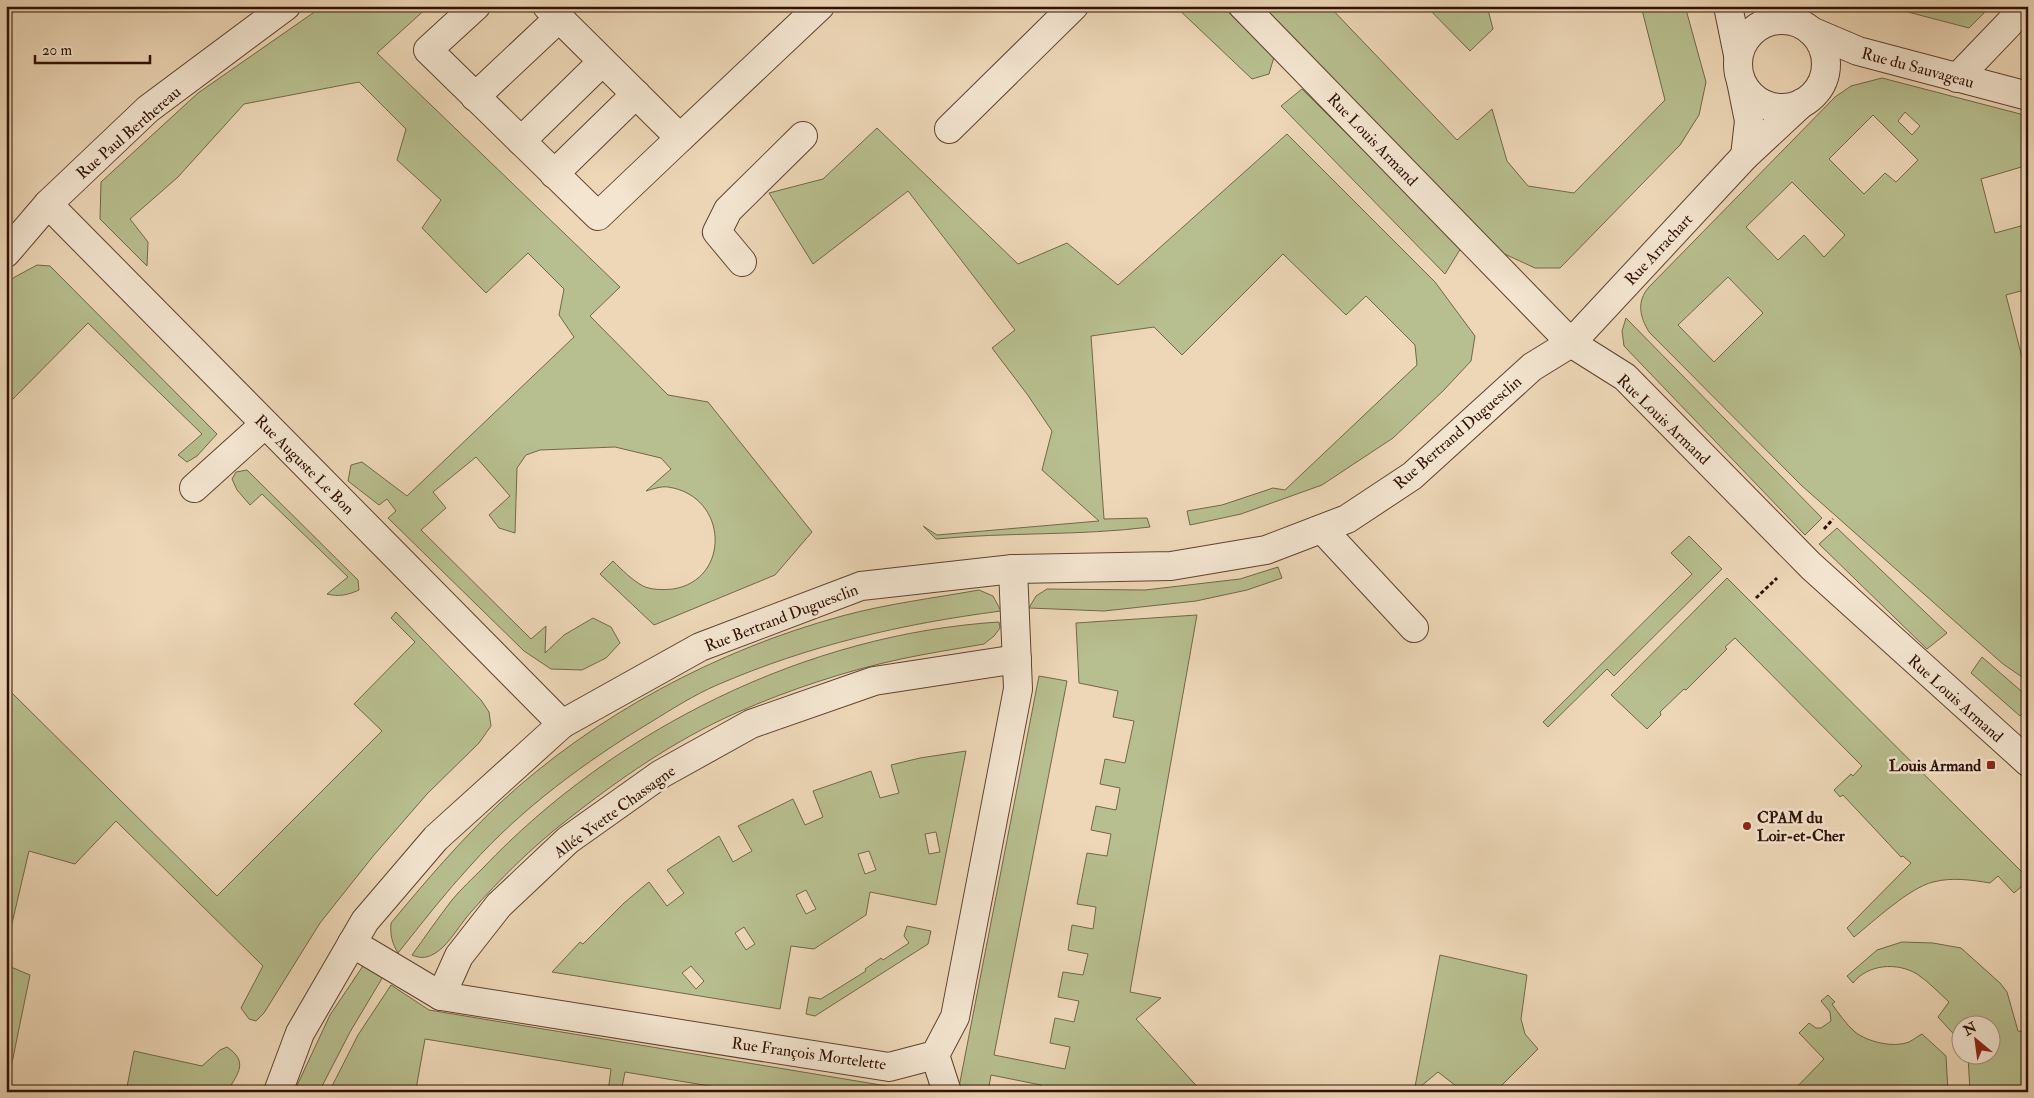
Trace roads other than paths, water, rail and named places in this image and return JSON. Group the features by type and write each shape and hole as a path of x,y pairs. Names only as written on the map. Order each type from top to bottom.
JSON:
{"street":[{"name":"Rue Paul Berthereau","path":"6,253 48,204 148,109 286,6"},
{"path":"476,6 428,50 598,216 820,6"},
{"path":"949,129 1074,6"},
{"name":"Rue Louis Armand","path":"1243,6 1571,343 1625,377 1811,566 2028,762"},
{"path":"1728,6 1749,121 1745,156"},
{"path":"1957,78 2026,6"},
{"path":"476,97 553,12 680,138"},
{"path":"1745,156 1814,94 1822,82 1826,69 1825,54 1820,42 1811,31 1801,24 1791,20 1780,20 1766,23 1753,30 1744,42 1739,67 1748,92 1759,102 1774,107 1788,107 1802,103"},
{"name":"Rue du Sauvageau","path":"1811,31 1858,51 2028,96"},
{"path":"521,141 602,62"},
{"path":"554,174 636,94"},
{"path":"742,262 717,232 728,210 802,136"},
{"name":"Rue Arrachart","path":"1571,343 1745,156"},
{"name":"Rue Auguste Le Bon","path":"48,204 562,724"},
{"name":"Rue Bertrand Duguesclin","path":"278,1092 300,1033 365,921 436,838 562,724 700,647 861,586 1013,569 1171,566 1266,550 1322,529 1347,519 1412,476 1532,367 1571,343"},
{"path":"194,488 265,424"},
{"path":"1322,529 1414,628"},
{"path":"947,1092 935,1055 955,1017 1018,689 1013,569"},
{"name":"Allée Yvette Chassagne","path":"441,996 459,956 499,905 568,840 661,774 751,724 874,681 1017,659"},
{"name":"Rue François Mortelette","path":"352,943 441,996 889,1067 935,1055"}],"place":[{"name":"Louis Armand","path":"1991,765"},
{"name":"CPAM du Loir-et-Cher","path":"1747,826"}]}
